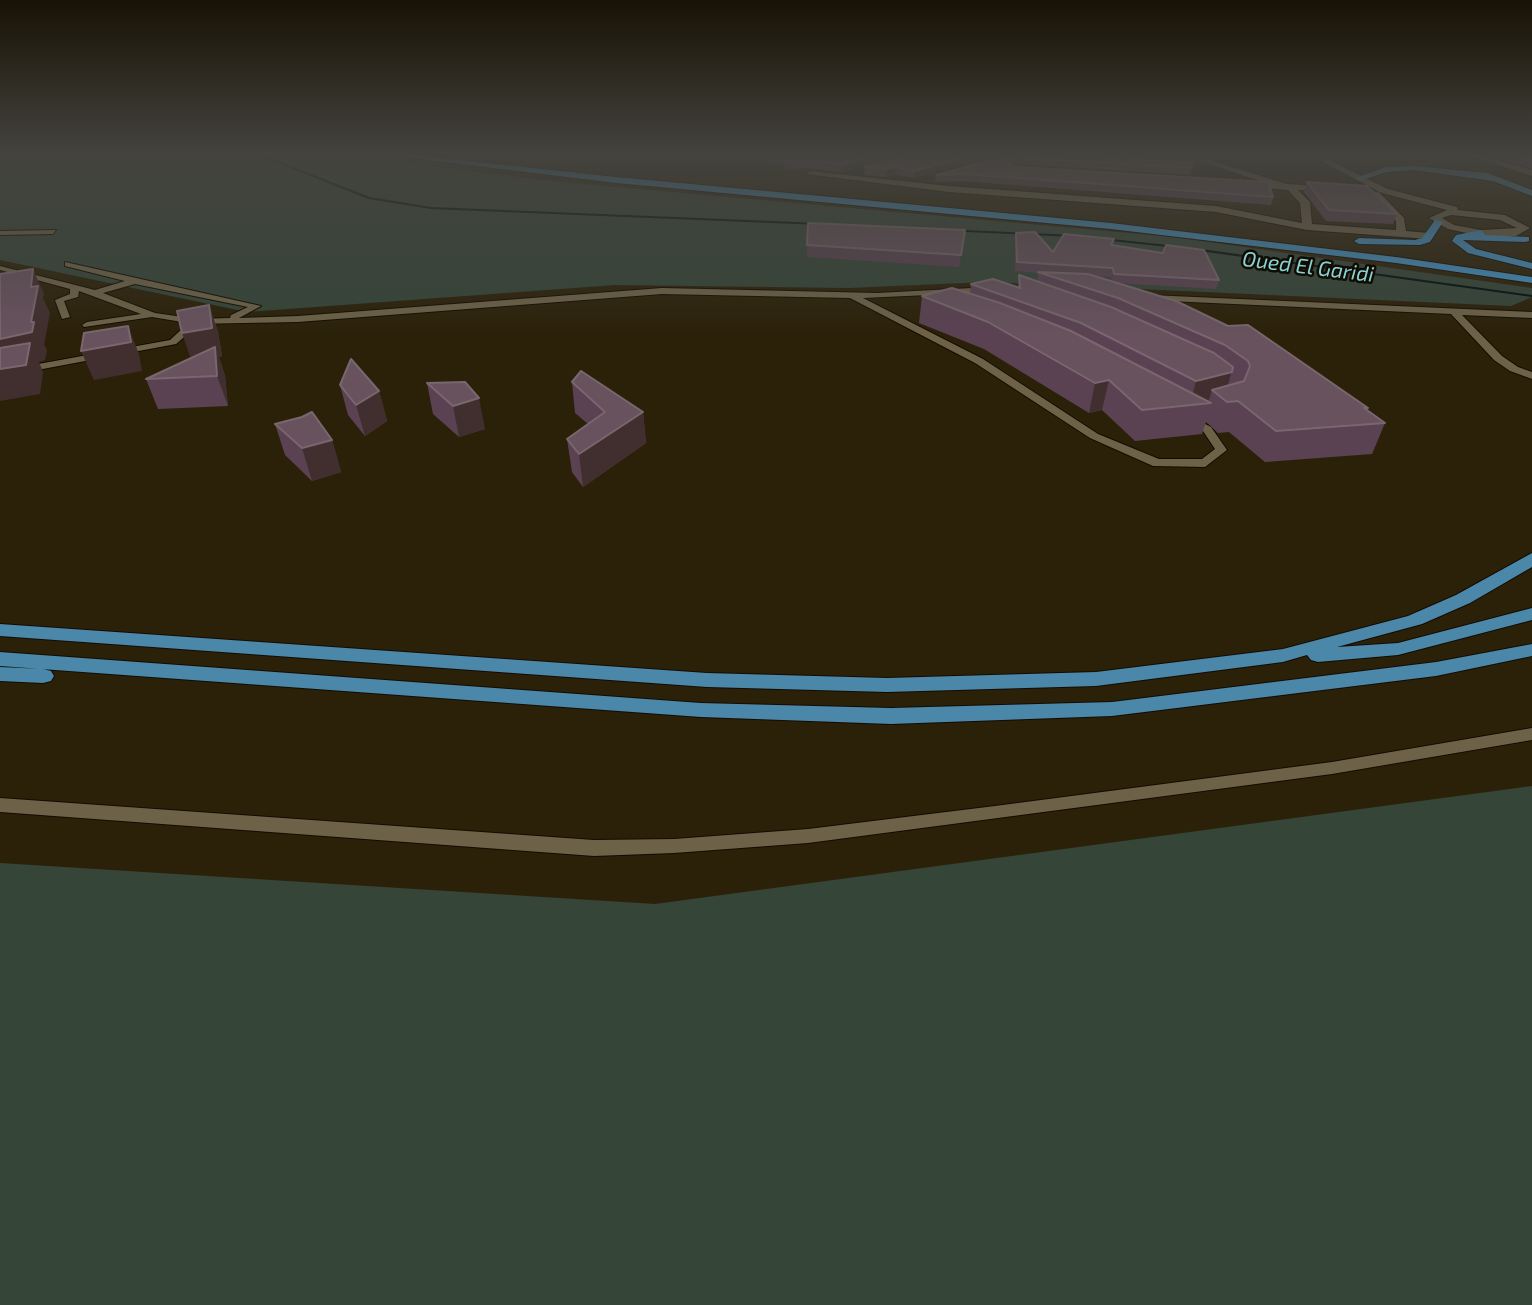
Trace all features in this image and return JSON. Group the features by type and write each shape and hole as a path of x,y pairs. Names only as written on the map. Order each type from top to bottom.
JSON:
{"highway":[{"path":"982,214 1124,227 1396,260 1532,280"},
{"path":"1110,215 1532,272"},
{"path":"1292,238 1323,237 1399,244 1422,242 1429,236 1427,218"},
{"path":"1460,237 1486,234"},
{"path":"1460,237 1529,239"},
{"path":"1460,237 1458,244 1472,251 1532,266"},
{"path":"1283,655 1415,620 1463,599 1532,559"},
{"path":"0,630 619,675 823,684 993,684 1096,679 1283,655 1398,649 1532,614"},
{"path":"1313,686 1359,669 1398,649"},
{"path":"0,674 796,714 1003,714 1112,709 1313,686 1436,669 1532,650"},
{"path":"0,659 608,704"}],"street":[{"path":"1241,214 1307,227 1429,236"},
{"path":"1306,214 1307,227"},
{"path":"1395,214 1400,219 1402,232"},
{"path":"1419,214 1486,234 1529,239"},
{"path":"1402,232 1415,229 1427,218 1438,214"},
{"path":"1484,214 1527,226 1522,231 1486,234"}],"lane":[{"path":"0,233 53,232"},
{"path":"68,264 257,306 225,321"},
{"path":"0,270 10,285"},
{"path":"0,270 74,287 153,315 186,320 225,321 475,307 662,292 852,296 1007,290"},
{"path":"94,293 135,281"},
{"path":"65,317 59,300 75,295 74,287"},
{"path":"908,295 934,303"},
{"path":"852,296 979,361 1094,436 1157,463 1205,463 1221,450 1207,429 1175,411"},
{"path":"1133,297 1532,315"},
{"path":"1454,312 1497,358 1532,376"},
{"path":"87,325 153,315"},
{"path":"0,374 173,342 187,330 186,320"},
{"path":"1186,418 1208,412"},
{"path":"0,805 594,848 674,846 808,836 1022,810 1332,768 1532,734"}],"green space":[{"path":"0,214 917,214 1174,237 1532,288 1532,297 1511,306 986,282 849,288 615,285 247,312 0,260"},
{"path":"1532,786 1532,1305 0,1305 0,863 655,904"}],"building":[{"path":"808,223 965,230 961,255 807,245"},
{"path":"1035,232 1053,252 1064,234 1114,239 1111,245 1163,253 1166,245 1204,250 1219,280 1114,274 1113,268 1017,262 1016,233"},
{"path":"33,269 31,287 38,286 31,322 34,322 32,332 0,339 0,274"},
{"path":"1038,272 1088,274 1176,301 1228,326 1248,325 1368,408 1364,408 1385,423 1276,431 1238,401 1227,402 1212,390 1244,381 1250,366 1248,361 1225,345 1118,298"},
{"path":"1019,275 1111,307 1214,353 1233,367 1232,372 1196,381 1081,323 971,284 993,279 1020,288"},
{"path":"952,288 1000,303 1071,331 1211,403 1142,410 1109,380 1095,383 988,322 922,296"},
{"path":"209,305 212,328 182,333 177,311"},
{"path":"128,326 131,342 81,351 84,333"},
{"path":"30,343 26,365 0,369 0,348"},
{"path":"215,347 217,376 146,379"},
{"path":"351,359 379,391 356,405 340,385"},
{"path":"581,371 643,412 579,454 567,439 605,412 572,382"},
{"path":"465,382 479,398 453,406 427,383"},
{"path":"312,412 332,440 302,448 275,424 302,417"}],"waterway":[{"name":"Oued El Garidi","path":"574,214 820,224"},
{"name":"Oued El Garidi","path":"883,227 1072,236"},
{"name":"Oued El Garidi","path":"1103,239 1177,247"},
{"name":"Oued El Garidi","path":"1194,249 1532,296"}]}
